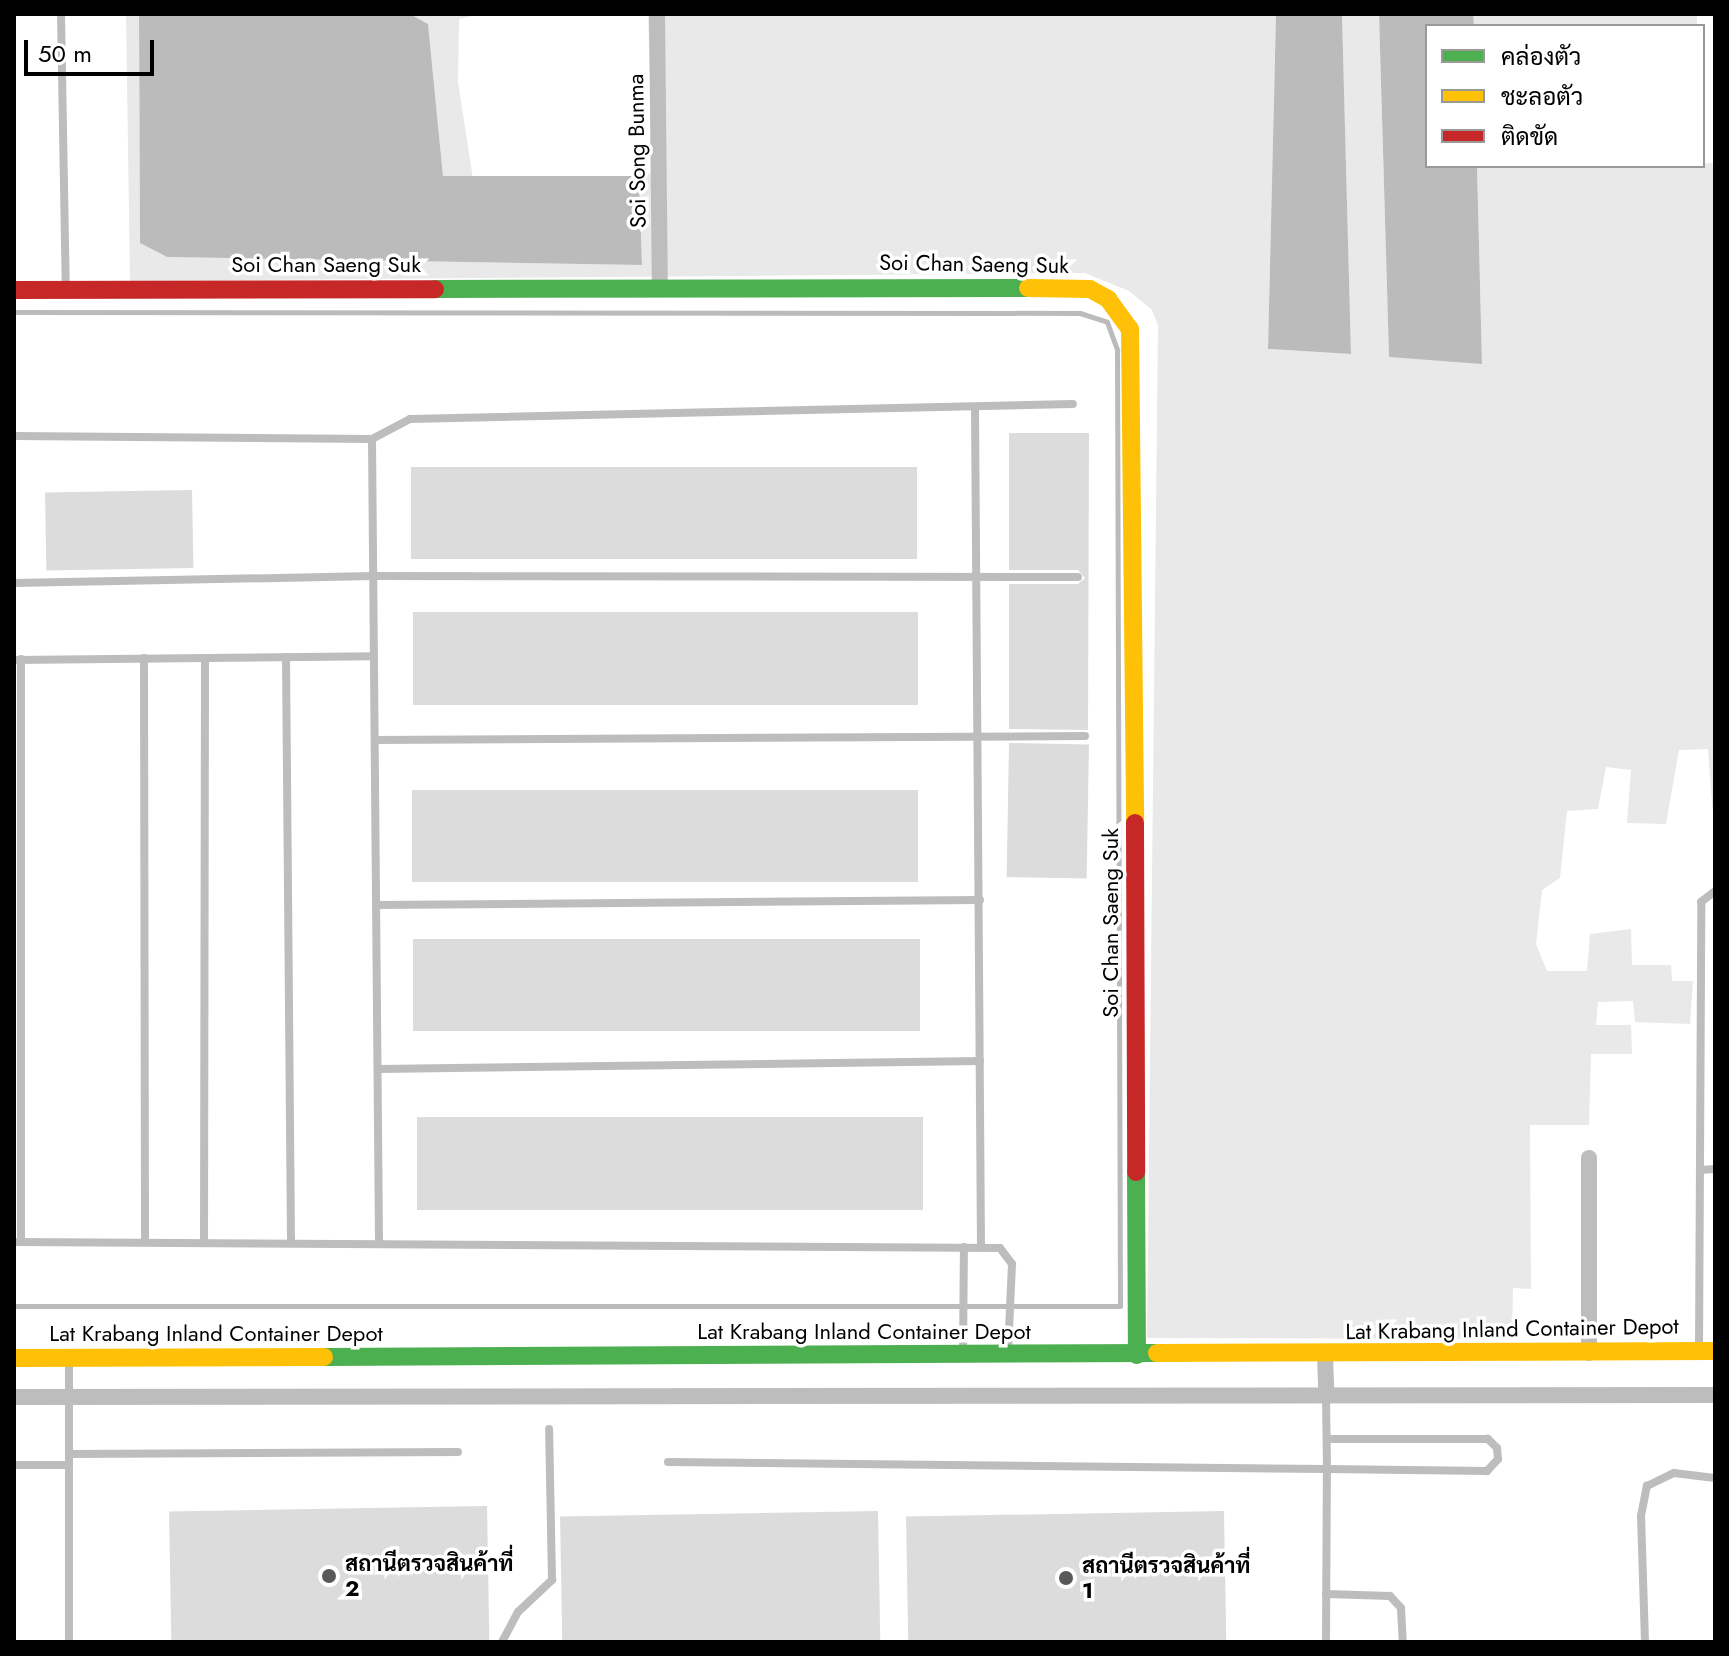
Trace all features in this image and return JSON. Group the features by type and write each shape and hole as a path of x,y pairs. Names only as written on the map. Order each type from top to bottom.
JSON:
{"street":[{"name":"Soi Song Bunma","path":"657,14 660,287"},
{"name":"Soi Chan Saeng Suk","path":"14,290 1090,289 1108,299 1130,329 1137,1355"},
{"path":"1589,1158 1589,1353"},
{"name":"Lat Krabang Inland Container Depot","path":"14,1358 1707,1352"},
{"path":"1325,1355 1326,1393"},
{"path":"14,1397 1326,1393 1715,1395"}],"lane":[{"path":"61,14 66,290"},
{"path":"14,436 372,439 410,419 1073,404"},
{"path":"975,408 981,1247"},
{"path":"372,439 379,1241"},
{"path":"14,583 373,576 1078,577"},
{"path":"374,656 17,660 18,1242 379,1241 1000,1248 1012,1264 1007,1356"},
{"path":"286,657 291,1241"},
{"path":"144,658 145,1242"},
{"path":"204,1242 205,658"},
{"path":"375,740 1085,736"},
{"path":"1707,1352 1700,1170 1701,902 1715,891"},
{"path":"376,905 980,900"},
{"path":"378,1069 980,1061"},
{"path":"1700,1170 1715,1169"},
{"path":"963,1356 964,1247"},
{"path":"69,1358 69,1642"},
{"path":"1326,1393 1326,1642"},
{"path":"502,1642 518,1612 552,1580 549,1429"},
{"path":"668,1462 1487,1471 1498,1459 1497,1448 1488,1439 1327,1439"},
{"path":"69,1454 458,1452"},
{"path":"14,1465 69,1465"},
{"path":"1645,1642 1641,1516 1647,1486 1674,1473 1715,1478"},
{"path":"1326,1594 1390,1596 1401,1608 1403,1642"}],"shaded area":[{"path":"126,14 139,14 140,243 167,257 642,265 639,176 653,173 648,14 1276,14 1268,349 1351,354 1342,14 1379,14 1389,357 1482,363 1477,168 1705,168 1705,163 1715,163 1715,841 1708,749 1679,750 1666,824 1627,823 1631,770 1606,767 1598,809 1567,811 1560,878 1542,890 1536,944 1547,971 1587,971 1590,934 1631,929 1632,965 1671,965 1672,981 1693,981 1690,1024 1635,1022 1633,1001 1598,1002 1596,1025 1631,1025 1632,1054 1591,1054 1589,1125 1530,1125 1531,1289 1513,1288 1512,1339 1147,1338 1158,325 1152,310 1129,291 1085,273 130,281"},
{"path":"139,14 410,14 428,24 443,176 639,176 642,265 167,257 140,243"},
{"path":"410,14 480,14 459,19 458,82 473,179 443,176 428,24"},
{"path":"1276,14 1342,14 1351,354 1268,349"},
{"path":"1379,14 1473,14 1474,24 1425,24 1425,168 1477,168 1482,364 1389,357"},
{"path":"1473,14 1697,14 1697,24 1473,24"}],"building":[{"path":"1009,433 1089,433 1088,730 1009,729 1009,584 1078,584 1085,578 1078,570 1009,570"},
{"path":"411,467 917,467 917,559 411,559"},
{"path":"192,490 193,568 46,571 45,493"},
{"path":"413,612 918,612 918,705 413,705"},
{"path":"1009,743 1089,744 1087,878 1007,877"},
{"path":"412,790 918,790 918,882 412,882"},
{"path":"413,939 920,939 920,1031 413,1031"},
{"path":"417,1117 923,1117 923,1210 417,1210"},
{"name":"สถานีตรวจสินค้าที่ 2","path":"487,1506 489,1642 171,1642 169,1512"},
{"path":"878,1511 880,1642 562,1642 560,1517"},
{"name":"สถานีตรวจสินค้าที่ 1","path":"1224,1511 1226,1642 908,1642 906,1517"}],"waterway":[{"path":"14,312 1080,313 1107,322 1117,350 1120,1306 14,1306"}],"traffic: fast":[{"path":"435,289 1028,288"},
{"path":"1136,1172 1137,1355"},
{"path":"324,1357 1157,1353"}],"traffic: slow":[{"path":"1028,288 1090,289 1108,299 1130,329 1135,823"},
{"path":"1157,1353 1715,1351"},
{"path":"14,1358 324,1357"}],"traffic: jam":[{"path":"14,290 435,289"},
{"path":"1135,823 1136,1172"}],"place":[{"name":"สถานีตรวจสินค้าที่ 2","path":"329,1576"},
{"name":"สถานีตรวจสินค้าที่ 1","path":"1066,1578"}]}
